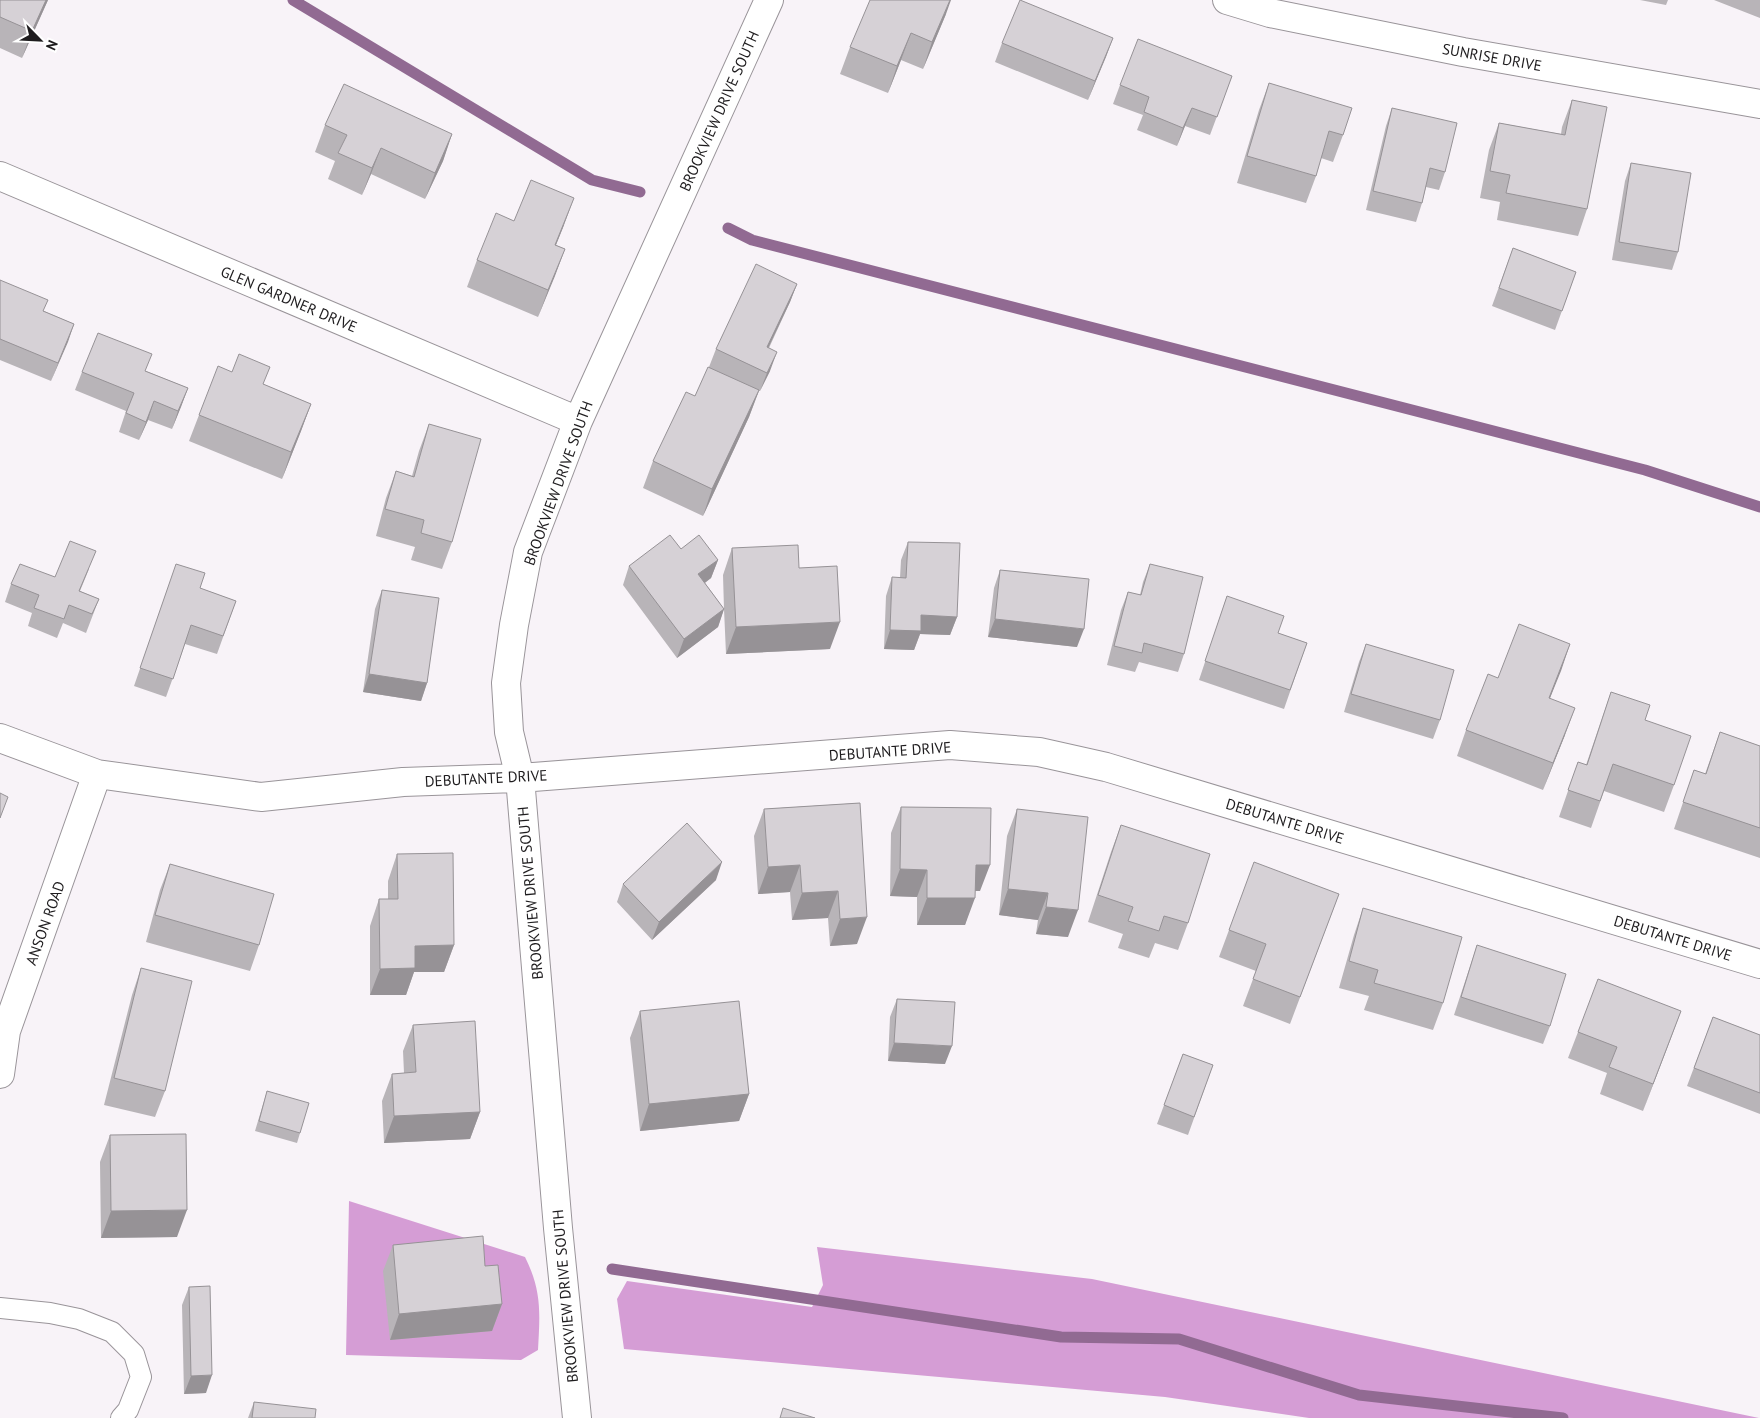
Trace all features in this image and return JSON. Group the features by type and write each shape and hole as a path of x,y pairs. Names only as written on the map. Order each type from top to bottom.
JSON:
{"street":[{"name":"BROOKVIEW DRIVE SOUTH","path":"577,1418 558,1228 520,778 509,732 506,683 514,625 528,552 578,421 769,0"},
{"name":"SUNRISE DRIVE","path":"1227,0 1270,13 1463,52 1760,104"},
{"name":"GLEN GARDNER DRIVE","path":"0,176 578,421"},
{"name":"DEBUTANTE DRIVE","path":"0,738 97,774 261,797 403,782 520,778 950,746 1039,752 1116,770 1760,964"},
{"name":"ANSON ROAD","path":"0,1074 6,1031 97,774"}],"lane":[{"path":"0,1308 50,1313 80,1319 112,1332 134,1354 141,1377 128,1410 121,1418"}],"shaded area":[{"path":"349,1201 525,1257 531,1269 539,1302 538,1350 521,1360 346,1355"},
{"path":"817,1247 1092,1279 1759,1418 1309,1418 1165,1397 624,1349 617,1299 627,1281 812,1307 823,1285"}],"building":[{"path":"0,0 46,0 32,31 0,17"},
{"path":"870,0 950,0 932,42 911,33 897,66 850,47"},
{"path":"1020,0 1113,38 1095,81 1002,43"},
{"path":"1138,39 1232,76 1217,117 1192,108 1183,128 1144,112 1149,97 1120,85"},
{"path":"1269,83 1352,108 1343,135 1329,131 1316,176 1247,156"},
{"path":"344,84 452,134 435,173 381,148 372,168 338,153 347,135 325,125"},
{"path":"1572,100 1607,107 1587,209 1506,193 1510,175 1490,171 1499,123 1565,135"},
{"path":"1392,108 1457,123 1445,172 1430,168 1422,203 1373,191"},
{"path":"1631,163 1691,173 1678,252 1619,242"},
{"path":"531,180 574,198 555,245 565,249 548,290 477,260 496,213 514,221"},
{"path":"1513,248 1576,272 1562,311 1499,288"},
{"path":"756,264 797,284 767,347 777,352 767,373 716,349"},
{"path":"0,280 48,300 43,311 74,324 58,363 0,339"},
{"path":"98,333 152,354 145,371 188,388 178,411 154,401 146,422 126,413 134,393 82,372"},
{"path":"239,354 270,367 263,384 311,404 291,452 199,415 218,366 232,372"},
{"path":"708,367 759,390 712,489 653,461 686,392 695,396"},
{"path":"429,424 481,439 452,542 421,533 424,520 385,509 396,471 414,477"},
{"path":"670,535 681,549 699,535 718,560 698,574 724,609 684,639 629,566"},
{"path":"70,541 96,551 79,591 99,599 92,614 69,605 64,619 34,608 39,595 11,584 20,564 55,577"},
{"path":"908,542 960,543 957,617 921,615 921,631 890,630 892,577 906,578"},
{"path":"798,545 799,568 837,566 840,622 736,627 732,548"},
{"path":"176,564 205,573 200,588 236,601 223,636 191,625 173,679 140,668"},
{"path":"1150,564 1203,577 1184,654 1144,643 1142,653 1114,646 1128,592 1141,595"},
{"path":"1000,570 1089,579 1084,629 995,619"},
{"path":"382,590 439,598 427,683 369,674"},
{"path":"1227,596 1284,616 1278,633 1307,643 1290,690 1205,661"},
{"path":"1519,624 1570,644 1549,698 1575,708 1553,763 1466,730 1488,674 1498,678"},
{"path":"1366,644 1454,670 1440,720 1351,694"},
{"path":"1611,692 1650,705 1645,720 1691,736 1674,785 1613,764 1600,801 1568,790 1578,762 1587,765"},
{"path":"1720,732 1760,746 1760,828 1683,802 1694,770 1706,774"},
{"path":"0,793 8,797 0,818"},
{"path":"860,803 867,917 840,919 838,891 802,893 800,865 768,867 764,809"},
{"path":"901,807 991,808 990,865 976,865 975,898 927,898 927,870 900,869"},
{"path":"1017,809 1088,817 1078,910 1046,907 1048,893 1008,889"},
{"path":"687,823 722,862 659,922 623,884"},
{"path":"1121,825 1210,854 1188,923 1164,916 1159,931 1128,921 1133,907 1098,895"},
{"path":"453,853 454,945 415,946 415,968 380,969 379,899 398,899 397,854"},
{"path":"1254,862 1339,894 1300,997 1253,979 1266,944 1229,930"},
{"path":"170,864 274,894 259,945 155,915"},
{"path":"1363,908 1462,937 1443,1003 1374,983 1378,970 1349,961"},
{"path":"1477,945 1566,974 1550,1026 1461,997"},
{"path":"141,968 192,981 165,1091 114,1078"},
{"path":"1598,979 1681,1011 1653,1084 1609,1067 1617,1047 1578,1032"},
{"path":"897,999 955,1002 952,1046 894,1043"},
{"path":"739,1001 749,1094 649,1104 640,1011"},
{"path":"1713,1017 1760,1035 1760,1093 1694,1068"},
{"path":"475,1021 480,1112 394,1116 392,1074 416,1072 413,1025"},
{"path":"1183,1054 1213,1065 1194,1117 1164,1105"},
{"path":"267,1091 309,1103 300,1133 259,1121"},
{"path":"186,1134 187,1210 111,1211 110,1135"},
{"path":"483,1236 485,1266 498,1265 502,1304 399,1314 393,1245"},
{"path":"210,1286 212,1375 191,1376 189,1287"},
{"path":"254,1402 316,1409 315,1418 252,1418"},
{"path":"783,1408 815,1418 780,1418"}],"waterway":[{"path":"293,0 592,180 640,192"},
{"path":"728,228 752,240 1645,470 1760,507"},
{"path":"612,1269 1061,1337 1179,1339 1359,1395 1563,1418"}]}
